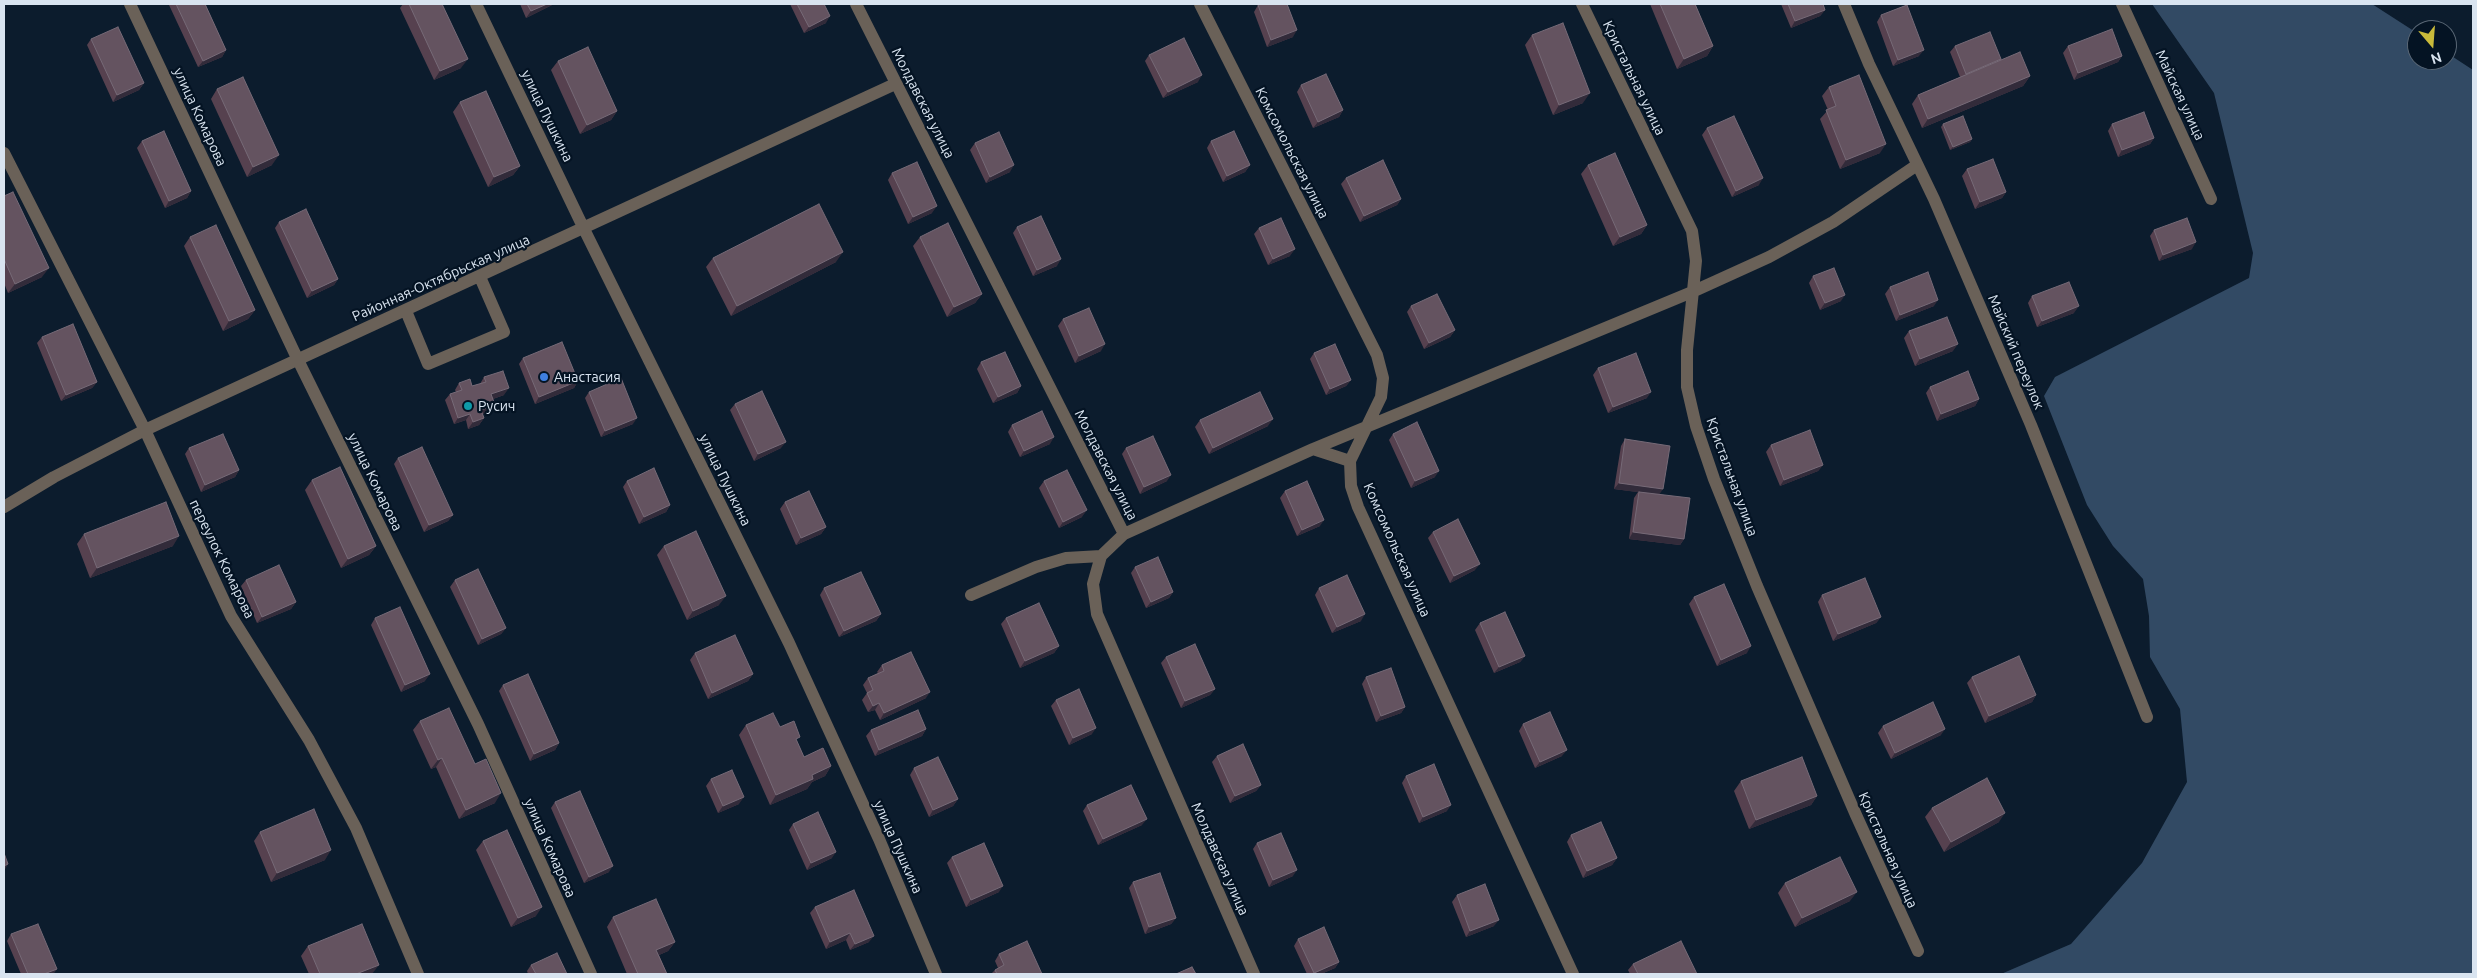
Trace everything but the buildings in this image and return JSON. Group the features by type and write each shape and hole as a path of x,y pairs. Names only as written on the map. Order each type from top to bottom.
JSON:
{"street":[{"name":"улица Комарова","path":"130,4 298,358 478,724 591,974"},
{"name":"улица Пушкина","path":"476,4 584,229 789,643 879,839 936,974"},
{"name":"Молдавская улица","path":"856,4 1124,534 1101,556 1093,584 1097,614 1254,974"},
{"name":"Комсомольская улица","path":"1200,4 1377,354 1383,378 1381,397 1350,461 1351,486 1358,507 1573,974"},
{"name":"Кристальная улица","path":"1582,4 1692,231 1696,261 1687,350 1687,387 1699,435 1757,586 1856,815 1918,951"},
{"name":"Майский переулок","path":"1844,4 1869,64 1934,199 2031,425 2147,717"},
{"name":"Майская улица","path":"2122,4 2211,199"},
{"name":"Районная-Октябрьская улица","path":"4,507 54,477 145,430 895,84"},
{"name":"переулок Комарова","path":"4,153 145,430 231,616 309,740 356,828 418,974"},
{"path":"1124,534 1313,449 1692,292 1769,257 1834,222 1917,165"},
{"path":"406,311 428,364 504,332 480,277"},
{"path":"1313,449 1350,461"},
{"path":"971,596 1036,567 1066,558 1101,556"}],"shaded area":[{"path":"2152,4 2372,4 2407,27 2407,70 2457,70 2457,60 2473,70 2473,974 2001,974 2071,944 2142,863 2187,782 2180,709 2150,657 2149,616 2143,579 2113,546 2087,505 2044,396 2055,377 2249,278 2253,253 2214,93"}],"place":[{"name":"Анастасия","path":"544,377"},
{"name":"Русич","path":"468,406"}]}
